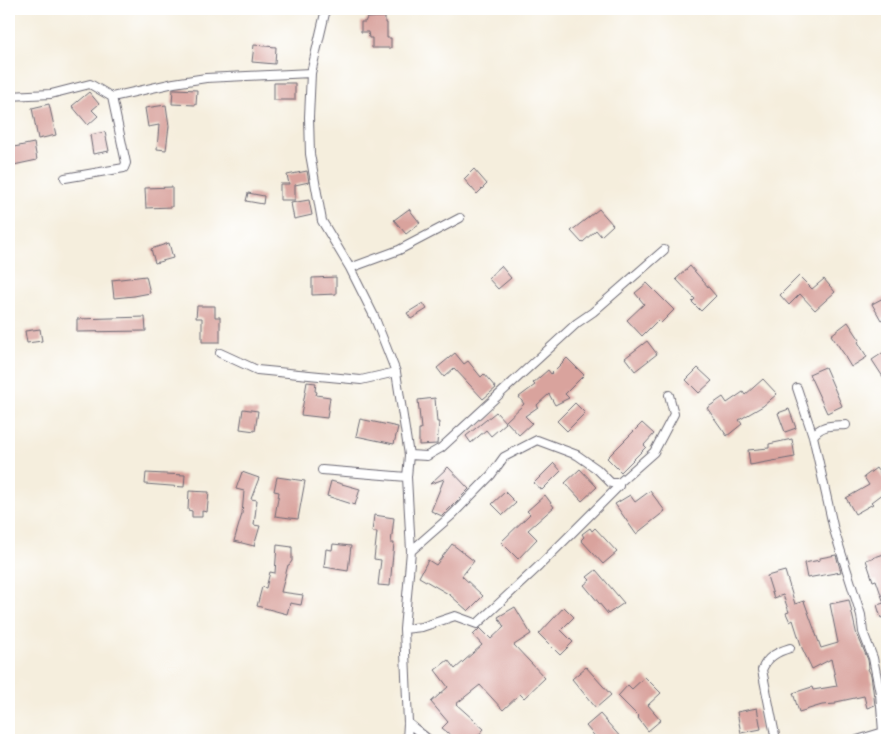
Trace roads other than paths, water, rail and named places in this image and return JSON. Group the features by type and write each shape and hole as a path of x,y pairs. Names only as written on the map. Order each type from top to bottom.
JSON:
{"street":[{"path":"326,9 311,73 310,154 322,221 350,268 374,316 396,372 409,455 407,477 411,551 404,629 407,740"},
{"path":"9,96 50,94 90,84 112,97 206,78 311,73"},
{"path":"65,178 124,168 126,163 112,97"},
{"path":"350,268 399,250 460,218"},
{"path":"409,455 427,456 441,448 577,323 593,312 664,250"},
{"path":"220,353 257,370 361,380 396,372"},
{"path":"797,388 813,436 834,530 861,615 863,632 874,658 880,693 885,732 857,740"},
{"path":"404,629 422,627 455,616 477,624 539,566 619,486 619,483 654,452 674,414 669,395"},
{"path":"813,436 818,429 846,425"},
{"path":"411,551 452,515 490,475 504,457 537,440 577,455 597,469 611,483 619,483"},
{"path":"322,470 407,477"},
{"path":"776,740 762,670 765,661 778,651 790,648"},
{"path":"408,723 428,740"}]}
